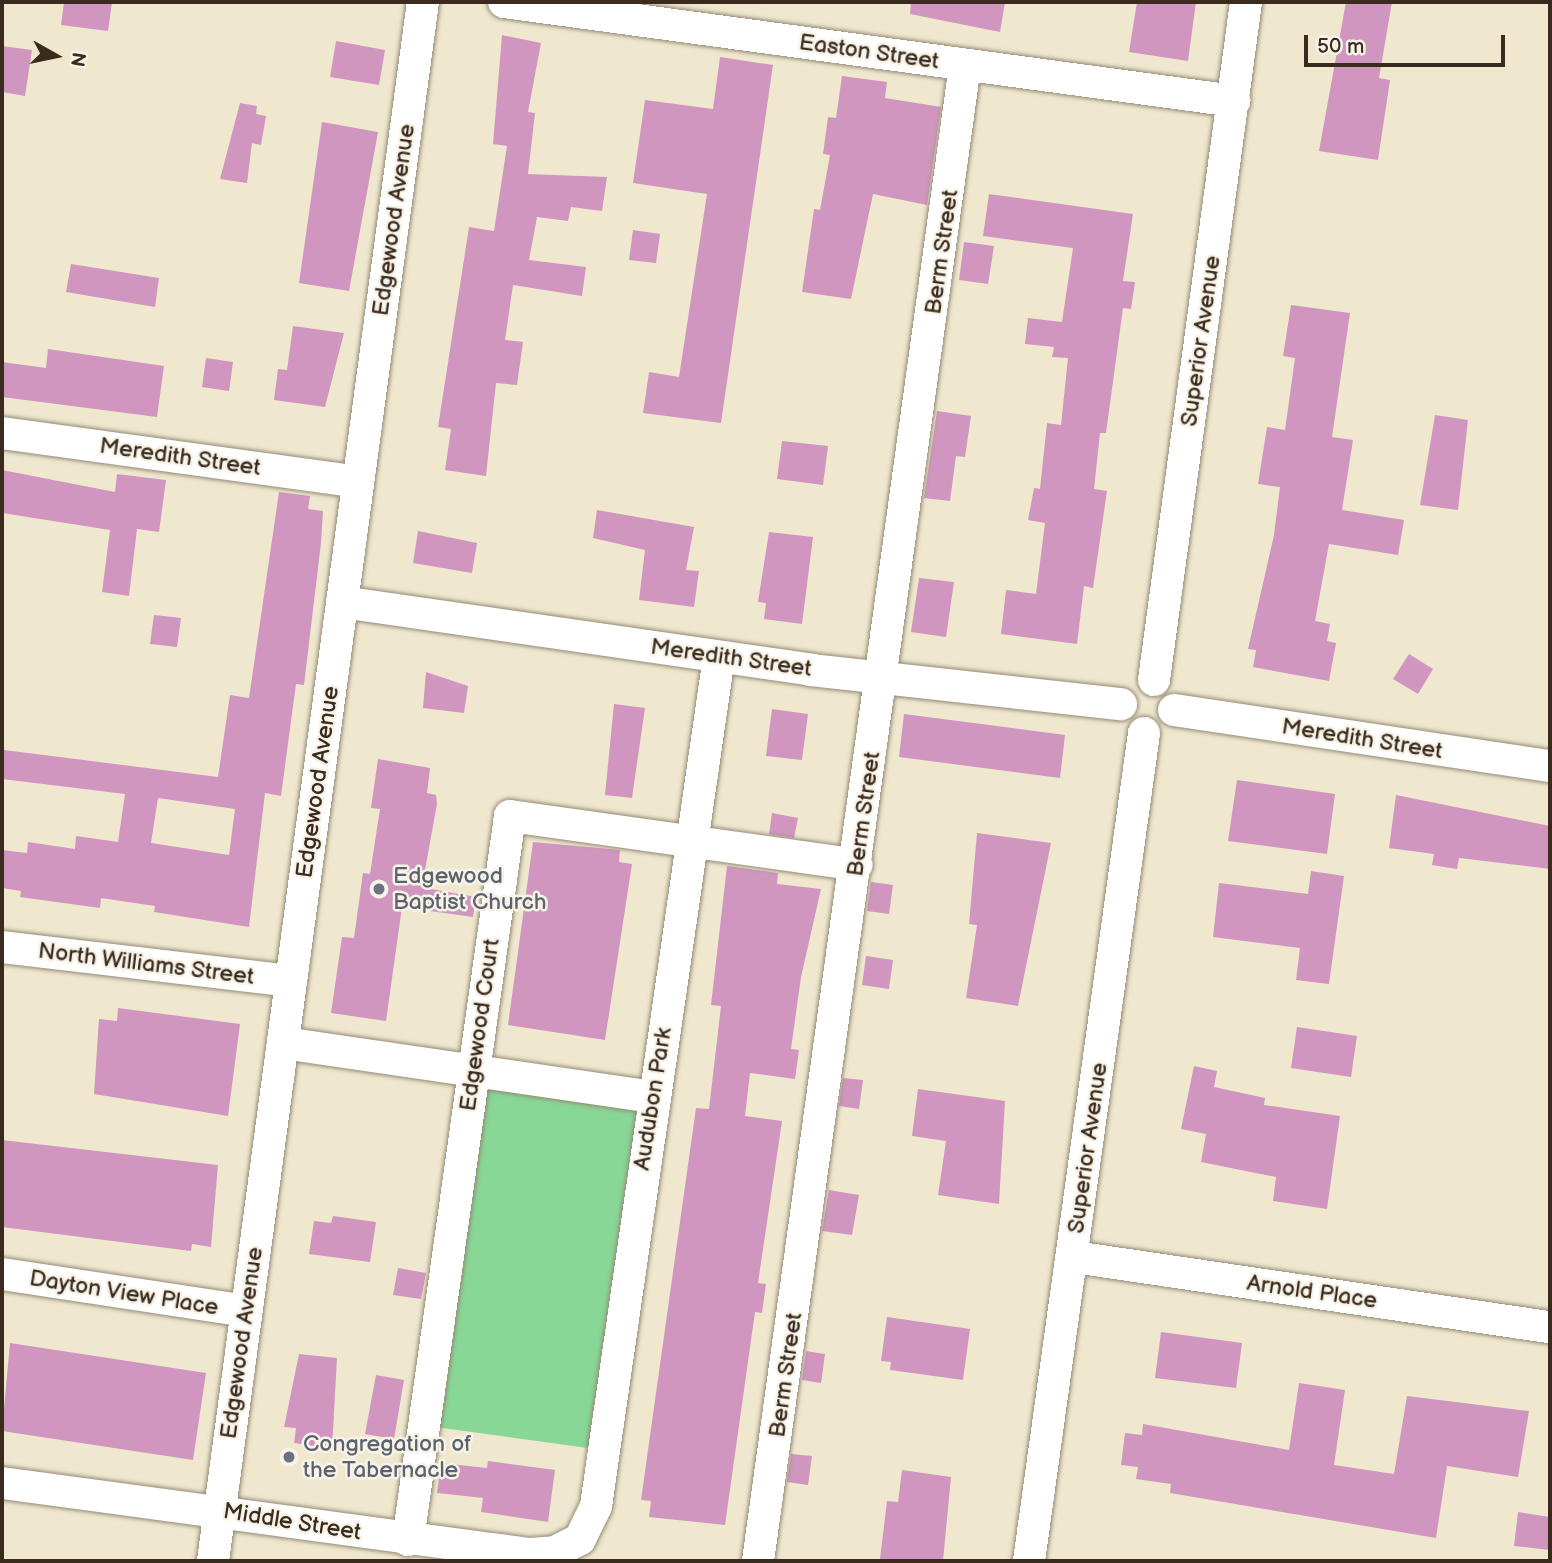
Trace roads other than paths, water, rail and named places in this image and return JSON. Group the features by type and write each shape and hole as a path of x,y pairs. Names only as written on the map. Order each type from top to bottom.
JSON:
{"street":[{"name":"Edgewood Avenue","path":"213,1561 423,2"},
{"name":"Easton Street","path":"504,2 1234,101"},
{"name":"Superior Avenue","path":"1154,680 1246,2"},
{"name":"Berm Street","path":"758,1561 857,864 965,66"},
{"name":"Meredith Street","path":"2,433 358,482"},
{"name":"Meredith Street","path":"342,603 719,657 1121,704"},
{"name":"Audubon Park","path":"580,1539 596,1506 656,1097 688,841 719,657"},
{"path":"1154,680 1170,691 1174,710 1164,728 1144,733 1131,728 1121,704 1131,684 1154,680"},
{"name":"Meredith Street","path":"1174,710 1550,766"},
{"name":"Superior Avenue","path":"1029,1561 1074,1257 1144,733"},
{"name":"Edgewood Court","path":"408,1540 509,816 857,864"},
{"name":"North Williams Street","path":"2,947 291,981"},
{"path":"283,1043 473,1074 656,1097"},
{"name":"Arnold Place","path":"1074,1257 1550,1327"},
{"name":"Dayton View Place","path":"2,1274 246,1311"},
{"name":"Middle Street","path":"2,1483 219,1510 408,1540 529,1554 555,1552 580,1539"}],"place":[{"name":"Edgewood Baptist Church","path":"379,889"},
{"name":"Congregation of the Tabernacle","path":"289,1457"}]}
